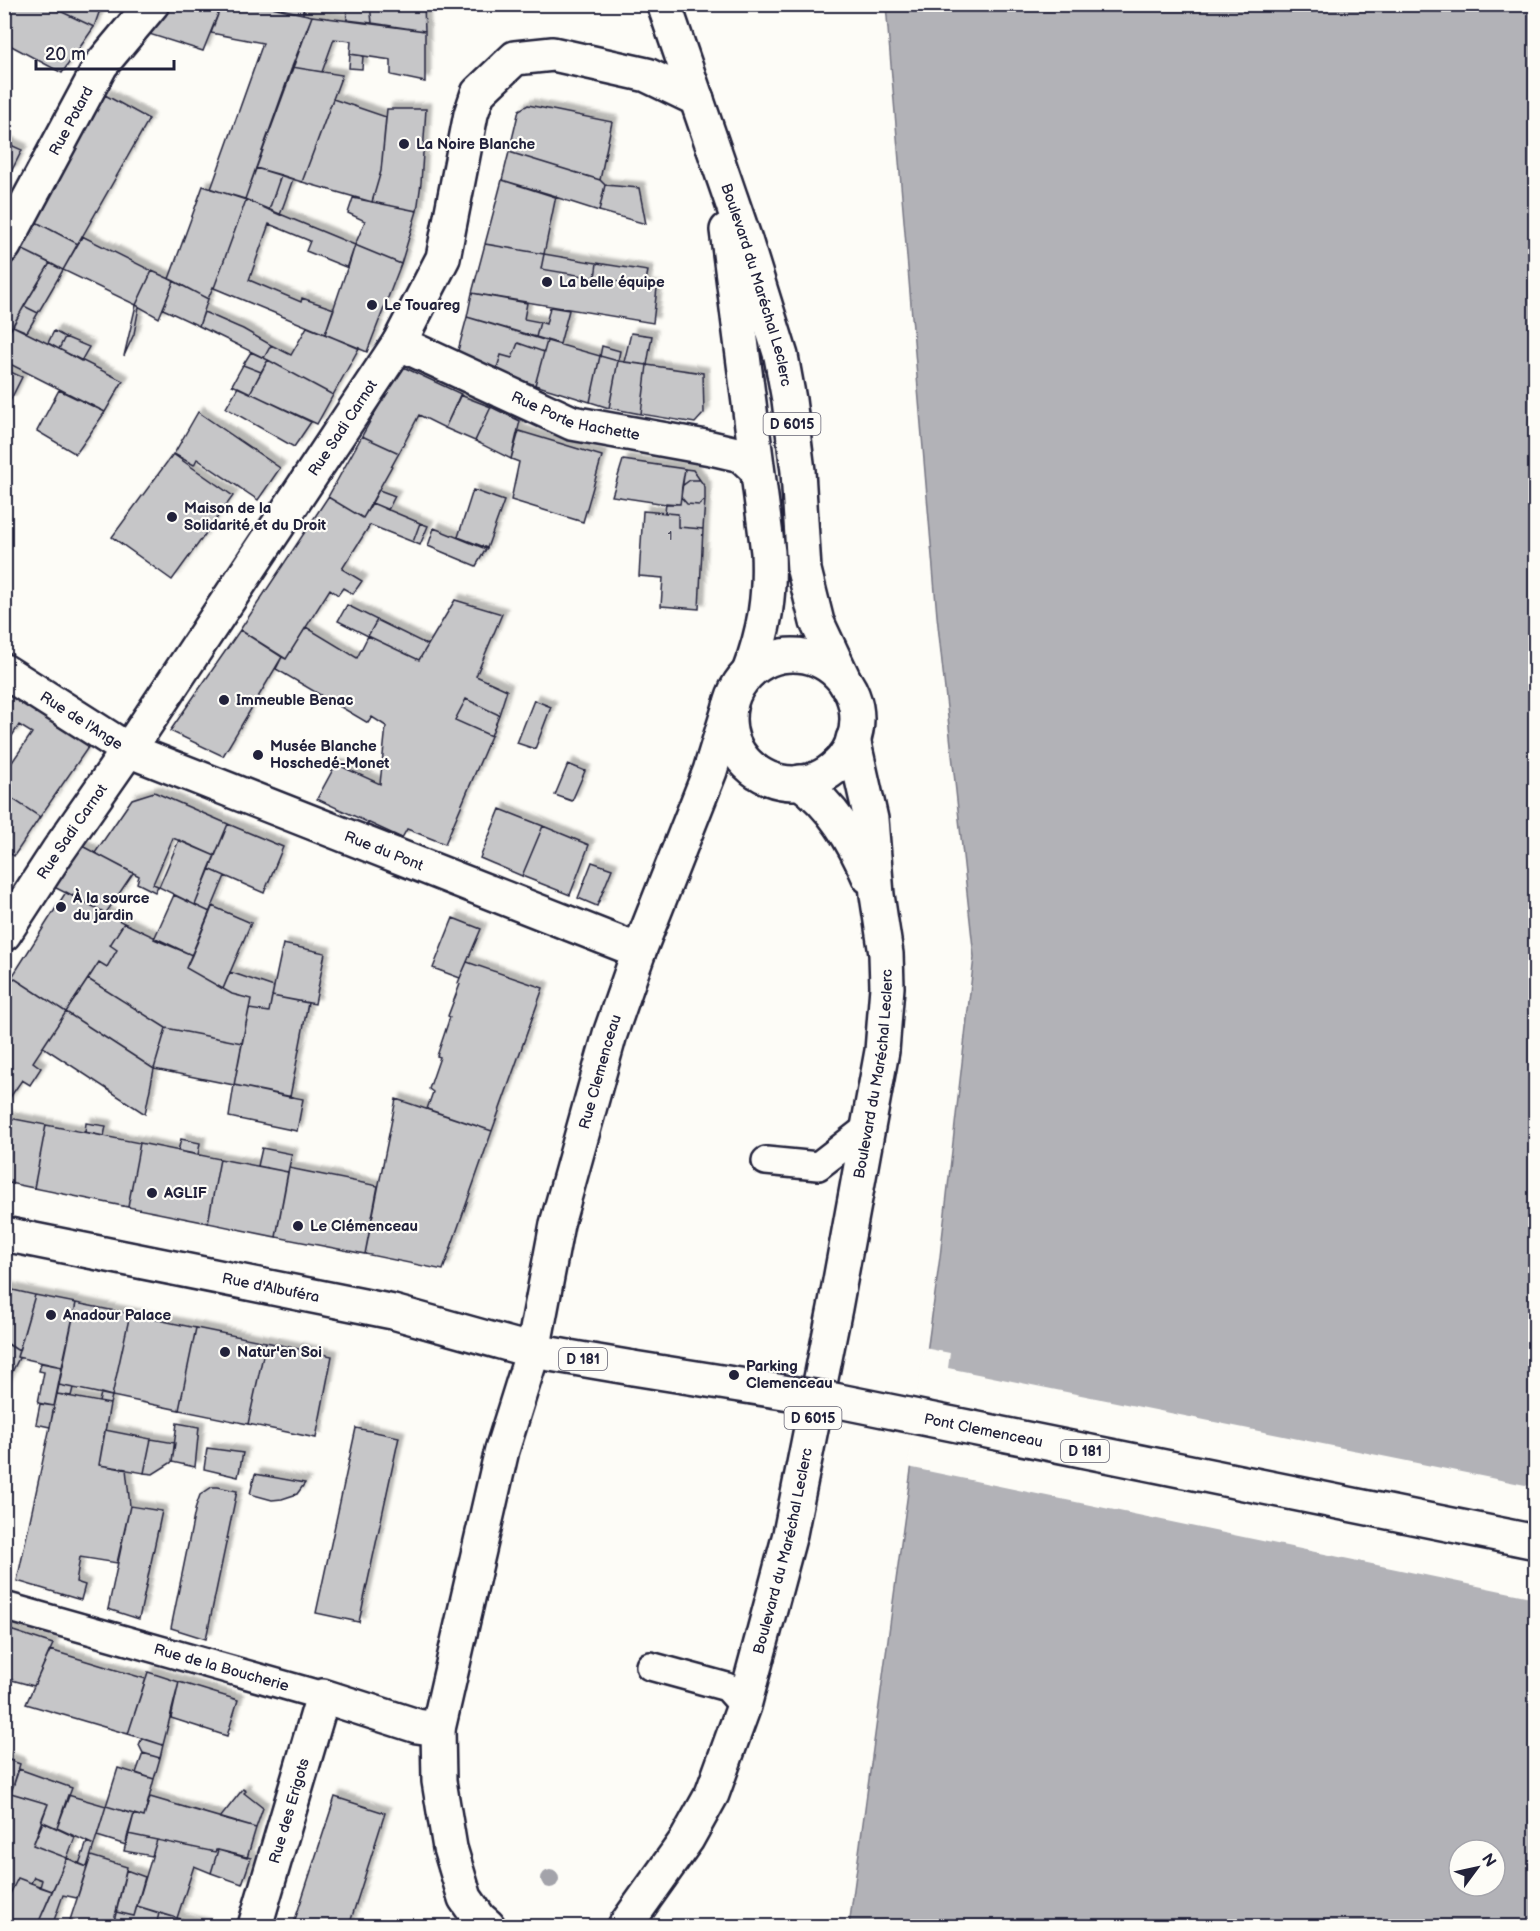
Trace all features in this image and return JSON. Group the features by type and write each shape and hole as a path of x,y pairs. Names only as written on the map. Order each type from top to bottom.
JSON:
{"main road":[{"name":"Rue Potard","path":"4,246 101,65 152,4"},
{"name":"Boulevard du Maréchal Leclerc","path":"664,4 758,280 781,356 798,471 804,570 810,602 846,684"},
{"name":"Rue Sadi Carnot","path":"4,934 399,343 443,258 471,114 478,93 515,58 553,54 647,75 697,99"},
{"name":"Boulevard du Maréchal Leclerc","path":"719,165 768,552 768,605 760,644 749,672"},
{"name":"Rue Porte Hachette","path":"399,343 572,423 741,455 758,470"},
{"path":"800,656 816,659 830,667 846,684 856,707 856,723 853,739 846,754 836,766 822,776 800,782 776,780 754,770 742,759 732,737 729,722 730,706 739,684 749,672 777,657 800,656"},
{"name":"Rue de l'Ange","path":"4,671 128,750"},
{"name":"Rue Clemenceau","path":"465,1912 450,1848 439,1781 438,1729 502,1450 533,1351 557,1224 610,1034 639,951 710,771 730,706"},
{"name":"Boulevard du Maréchal Leclerc","path":"625,1926 687,1839 712,1794 744,1706 790,1534 835,1308 882,1051 886,1006 886,954 877,895 871,819 853,739"},
{"name":"Rue du Pont","path":"128,750 639,951"},
{"name":"Rue Clemenceau","path":"697,801 713,786 754,770"},
{"name":"Boulevard du Maréchal Leclerc","path":"800,782 826,805 840,823 860,856 877,895"},
{"name":"Rue d'Albuféra","path":"4,1234 393,1312 533,1351"},
{"name":"Pont Clemenceau","path":"533,1351 834,1400 1536,1542"},
{"name":"Rue de la Boucherie","path":"323,1696 417,1726 438,1729"},
{"name":"Rue des Erigots","path":"255,1926 323,1696"},
{"path":"465,1912 479,1918 488,1926"}],"lane":[{"path":"766,1161 818,1166 867,1128"},
{"name":"Rue de la Boucherie","path":"4,1606 323,1696"},
{"path":"650,1666 727,1687 744,1706"}],"shaded area":[{"path":"886,5 1535,5 1535,1926 849,1926 940,1257 974,957 937,616"}],"pier":[{"path":"924,1348 950,1353 948,1368 1535,1487 1535,1598 908,1467"}],"building":[{"path":"4,4 45,4 94,27 62,73 4,42"},
{"path":"45,4 102,4 94,27"},
{"path":"175,4 222,4 203,51 149,34"},
{"path":"222,4 258,4 312,16 245,199 211,189 263,43 211,33"},
{"path":"258,4 304,4 303,14"},
{"path":"346,4 370,4 372,23 347,20"},
{"path":"370,4 424,4 425,31 372,23"},
{"path":"312,16 425,31 425,82 391,75 391,60 350,54 351,41 334,39 322,72 292,67"},
{"path":"350,54 363,56 362,69 349,68"},
{"path":"292,67 342,75 302,182 256,168"},
{"path":"105,95 149,119 78,244 36,222"},
{"path":"333,99 386,117 381,171 372,202 302,182"},
{"path":"528,105 612,122 600,180 509,152 519,110"},
{"name":"La Noire Blanche","path":"387,109 426,109 417,211 372,202 381,171"},
{"path":"4,142 22,150 11,172 4,169"},
{"path":"509,152 600,180 605,185 599,211 502,180"},
{"path":"256,168 281,175 269,210 245,199"},
{"path":"281,175 293,179 280,215 269,210"},
{"path":"502,180 556,196 544,254 485,244"},
{"path":"605,185 639,188 646,224 599,211"},
{"path":"203,186 246,200 208,299 169,279"},
{"path":"353,198 417,211 401,264 355,245 365,221 348,213"},
{"path":"246,200 355,245 348,268 306,251 310,241 269,224 249,280 301,302 302,298 334,309 325,334 214,288"},
{"path":"36,222 78,244 63,270 21,249"},
{"path":"82,236 152,271 136,305 63,270"},
{"name":"La belle équipe","path":"485,244 544,254 541,269 657,288 653,323 472,293"},
{"path":"355,245 401,264 367,352 325,334"},
{"path":"21,249 50,263 7,335 4,334 4,276"},
{"path":"544,254 597,263 595,278 541,269"},
{"path":"50,263 63,270 38,313 24,306"},
{"path":"597,263 648,271 645,286 595,278"},
{"path":"152,271 174,281 159,318 136,305"},
{"path":"174,281 208,299 199,326 163,309"},
{"path":"472,293 527,303 524,319 540,322 536,337 467,317"},
{"path":"136,305 139,307 134,334 124,356"},
{"path":"24,306 38,313 27,332 13,326"},
{"path":"550,307 569,310 560,344 536,337 540,322 546,324"},
{"path":"204,312 243,329 271,345 264,358 199,326"},
{"path":"467,317 547,341 544,352 518,343 512,358 501,355 496,371 456,358"},
{"path":"13,326 123,381 105,412 4,361 4,334 7,335"},
{"path":"307,327 359,348 333,395 264,358 271,345 291,355"},
{"path":"54,331 65,337 59,349 48,343"},
{"path":"631,333 652,336 647,365 624,362"},
{"path":"65,337 89,347 81,361 59,349"},
{"path":"547,341 600,356 590,402 535,385"},
{"path":"518,343 544,352 535,385 496,371 501,355 512,358"},
{"path":"602,346 620,351 618,361 600,356"},
{"path":"251,352 268,360 261,372 243,365"},
{"path":"600,356 618,361 609,408 590,402"},
{"path":"268,360 333,395 317,424 250,393"},
{"path":"618,361 647,365 641,414 609,408"},
{"path":"243,365 261,372 250,393 232,385"},
{"path":"647,365 703,373 704,413 695,423 641,414"},
{"path":"401,366 461,394 445,428 419,415 399,453 362,436"},
{"path":"4,369 22,377 10,401 4,398"},
{"path":"238,387 311,422 294,447 226,408"},
{"path":"59,390 105,412 76,454 37,431"},
{"path":"460,395 491,407 475,441 445,428"},
{"path":"491,407 520,421 511,459 475,441"},
{"path":"198,412 280,468 258,500 197,459 194,465 174,454"},
{"path":"519,431 602,456 583,522 511,500 519,462 511,459"},
{"path":"362,436 399,453 363,518 328,497"},
{"name":"Maison de la Solidarité et du Droit","path":"173,454 233,496 172,580 112,537"},
{"path":"623,460 685,469 680,504 612,496"},
{"path":"685,469 693,470 700,480 690,480 682,486"},
{"path":"690,480 700,480 705,487 705,500 699,505 687,504 681,497 682,486"},
{"path":"379,490 395,496 388,510 372,503"},
{"path":"473,490 504,501 487,548 458,537"},
{"path":"328,497 363,518 372,503 420,523 413,542 370,525 342,569 362,581 353,594 343,588 338,595 330,589 286,659 240,630"},
{"path":"681,497 687,504 699,505 705,500 703,529 678,527 678,514 665,513 666,503 680,504"},
{"path":"643,511 678,514 678,527 703,529 699,609 661,606 663,578 639,576"},
{"path":"420,523 428,526 420,545 413,542"},
{"path":"434,528 486,549 476,566 428,546"},
{"path":"455,600 502,614 476,676 507,690 499,715 466,699 455,720 491,736 445,844 407,829 402,838 317,799 336,764 380,784 386,726 372,717 368,723 276,669 282,657 286,659 306,627 357,658 368,636 419,660"},
{"path":"347,605 377,620 368,636 338,621"},
{"path":"377,620 428,645 419,660 368,636"},
{"name":"Immeuble Benac","path":"240,630 282,657 223,756 170,731"},
{"path":"4,687 91,743 40,817 4,793 4,770 6,771 32,733 19,725 12,736 4,737"},
{"path":"466,699 499,715 491,736 455,720"},
{"path":"534,700 551,707 535,749 517,743"},
{"path":"568,764 585,771 572,801 555,795"},
{"path":"154,792 228,824 215,856 173,838 153,884 158,886 155,892 137,883 139,876 95,853 132,799"},
{"path":"4,793 40,817 14,856 4,850"},
{"path":"500,809 543,826 522,876 480,858"},
{"path":"228,824 283,847 264,893 209,869"},
{"path":"543,826 589,845 570,895 522,876"},
{"path":"179,840 215,856 195,905 159,887"},
{"path":"82,846 133,873 106,913 52,886"},
{"path":"592,862 612,869 597,906 578,898"},
{"path":"209,869 225,876 210,912 195,905"},
{"path":"66,892 124,923 110,945 117,950 107,967 99,962 66,1012 12,977"},
{"path":"174,895 210,912 192,955 154,939"},
{"path":"212,906 251,923 223,989 186,968"},
{"path":"453,918 481,929 460,978 433,968"},
{"path":"124,923 192,955 186,968 232,994 251,999 242,1043 166,1028 88,979 99,962 107,967 117,950 110,945"},
{"path":"283,944 325,953 315,1004 272,996"},
{"path":"467,962 543,988 492,1131 427,1109 433,1092 429,1089 440,1057 437,1056 460,984 458,983"},
{"path":"230,972 274,987 269,1012 249,1009 251,999 223,989"},
{"path":"12,977 66,1012 33,1062 41,1068 30,1085 22,1080 4,1106 4,988"},
{"path":"88,979 166,1028 154,1069 66,1012"},
{"path":"272,996 308,1003 290,1097 234,1085 249,1009 269,1012"},
{"path":"66,1012 154,1069 145,1114 43,1047"},
{"path":"166,1028 242,1043 234,1085 154,1069"},
{"path":"234,1085 303,1099 297,1131 229,1117"},
{"path":"396,1099 492,1131 443,1270 365,1254"},
{"path":"4,1117 46,1125 34,1188 4,1182"},
{"path":"86,1123 106,1126 104,1136 85,1132"},
{"path":"46,1125 140,1143 128,1207 34,1188"},
{"path":"181,1139 200,1143 198,1155 178,1151"},
{"path":"140,1143 220,1159 208,1223 128,1207"},
{"path":"262,1148 292,1154 288,1172 258,1166"},
{"path":"220,1159 288,1172 276,1237 208,1223"},
{"path":"289,1168 378,1186 365,1254 276,1237"},
{"path":"4,1288 35,1295 19,1351 4,1342"},
{"path":"35,1295 76,1303 62,1367 17,1357"},
{"path":"76,1303 130,1314 112,1396 59,1385"},
{"path":"130,1314 196,1328 179,1410 112,1396"},
{"path":"196,1328 266,1342 248,1424 179,1410"},
{"path":"5,1342 19,1351 17,1357 19,1358 5,1386"},
{"path":"266,1342 332,1356 316,1438 248,1424"},
{"path":"41,1363 62,1367 54,1406 38,1403 44,1372 39,1371"},
{"path":"59,1385 73,1388 71,1396 57,1394"},
{"path":"101,1393 112,1396 110,1404 99,1402"},
{"path":"57,1394 110,1404 99,1465 126,1469 130,1506 117,1563 80,1557 76,1582 85,1585 81,1600 17,1581"},
{"path":"40,1404 54,1406 50,1427 36,1424"},
{"path":"177,1423 199,1427 195,1467 172,1462"},
{"path":"356,1428 399,1437 359,1622 316,1613"},
{"path":"105,1430 151,1439 144,1473 99,1465"},
{"path":"151,1439 175,1443 172,1462 153,1474 144,1473"},
{"path":"207,1448 243,1453 238,1477 204,1469"},
{"path":"255,1474 305,1483 297,1494 272,1500 250,1494"},
{"path":"212,1487 237,1491 206,1639 171,1628 196,1506 200,1495"},
{"path":"130,1506 162,1511 139,1619 108,1609"},
{"path":"4,1628 53,1644 34,1686 4,1678"},
{"path":"50,1650 146,1679 128,1734 26,1704"},
{"path":"148,1672 179,1682 163,1745 128,1734"},
{"path":"179,1682 238,1700 227,1736 171,1718"},
{"path":"142,1738 163,1745 160,1758 143,1753 139,1745"},
{"path":"143,1753 160,1758 154,1779 136,1773"},
{"path":"4,1758 20,1764 11,1793 4,1791"},
{"path":"118,1768 154,1779 144,1817 106,1806"},
{"path":"19,1769 72,1788 57,1828 41,1821 48,1804 11,1793"},
{"path":"243,1789 246,1791 244,1793 263,1808 256,1828 220,1818"},
{"path":"4,1791 48,1804 33,1845 67,1858 52,1891 40,1887 42,1880 34,1877 31,1883 18,1878 4,1906"},
{"path":"68,1795 106,1806 94,1845 57,1828"},
{"path":"150,1797 256,1828 247,1858 218,1850 215,1852 128,1834 134,1814 144,1817"},
{"path":"335,1797 385,1813 349,1926 293,1926"},
{"path":"106,1806 134,1814 126,1845 97,1836"},
{"path":"43,1822 75,1837 67,1858 33,1845"},
{"path":"128,1834 157,1840 152,1856 124,1851"},
{"path":"157,1840 215,1852 218,1850 211,1873 194,1866 177,1918 137,1906"},
{"path":"87,1842 94,1845 87,1867 79,1864"},
{"path":"218,1850 251,1858 242,1884 211,1873"},
{"path":"91,1856 127,1867 113,1926 87,1926 70,1920"},
{"path":"67,1858 87,1867 77,1898 63,1895 52,1926 37,1926"},
{"path":"126,1870 145,1877 134,1916 116,1912"},
{"path":"18,1878 52,1891 37,1926 7,1926 9,1922 4,1920 4,1906"},
{"path":"137,1906 159,1913 156,1926 113,1926 116,1912 134,1916"},
{"path":"159,1913 177,1918 209,1926 156,1926"}],"place":[{"name":"La Noire Blanche","path":"404,144"},
{"name":"La belle équipe","path":"547,282"},
{"name":"Le Touareg","path":"372,305"},
{"name":"Maison de la Solidarité et du Droit","path":"172,517"},
{"name":"Immeuble Benac","path":"224,700"},
{"name":"Musée Blanche Hoschedé-Monet","path":"258,755"},
{"name":"À la source du jardin","path":"61,907"},
{"name":"AGLIF","path":"152,1193"},
{"name":"Le Clémenceau","path":"298,1226"},
{"name":"Anadour Palace","path":"51,1315"},
{"name":"Natur'en Soi","path":"225,1352"},
{"name":"Parking Clemenceau","path":"734,1375"}]}
